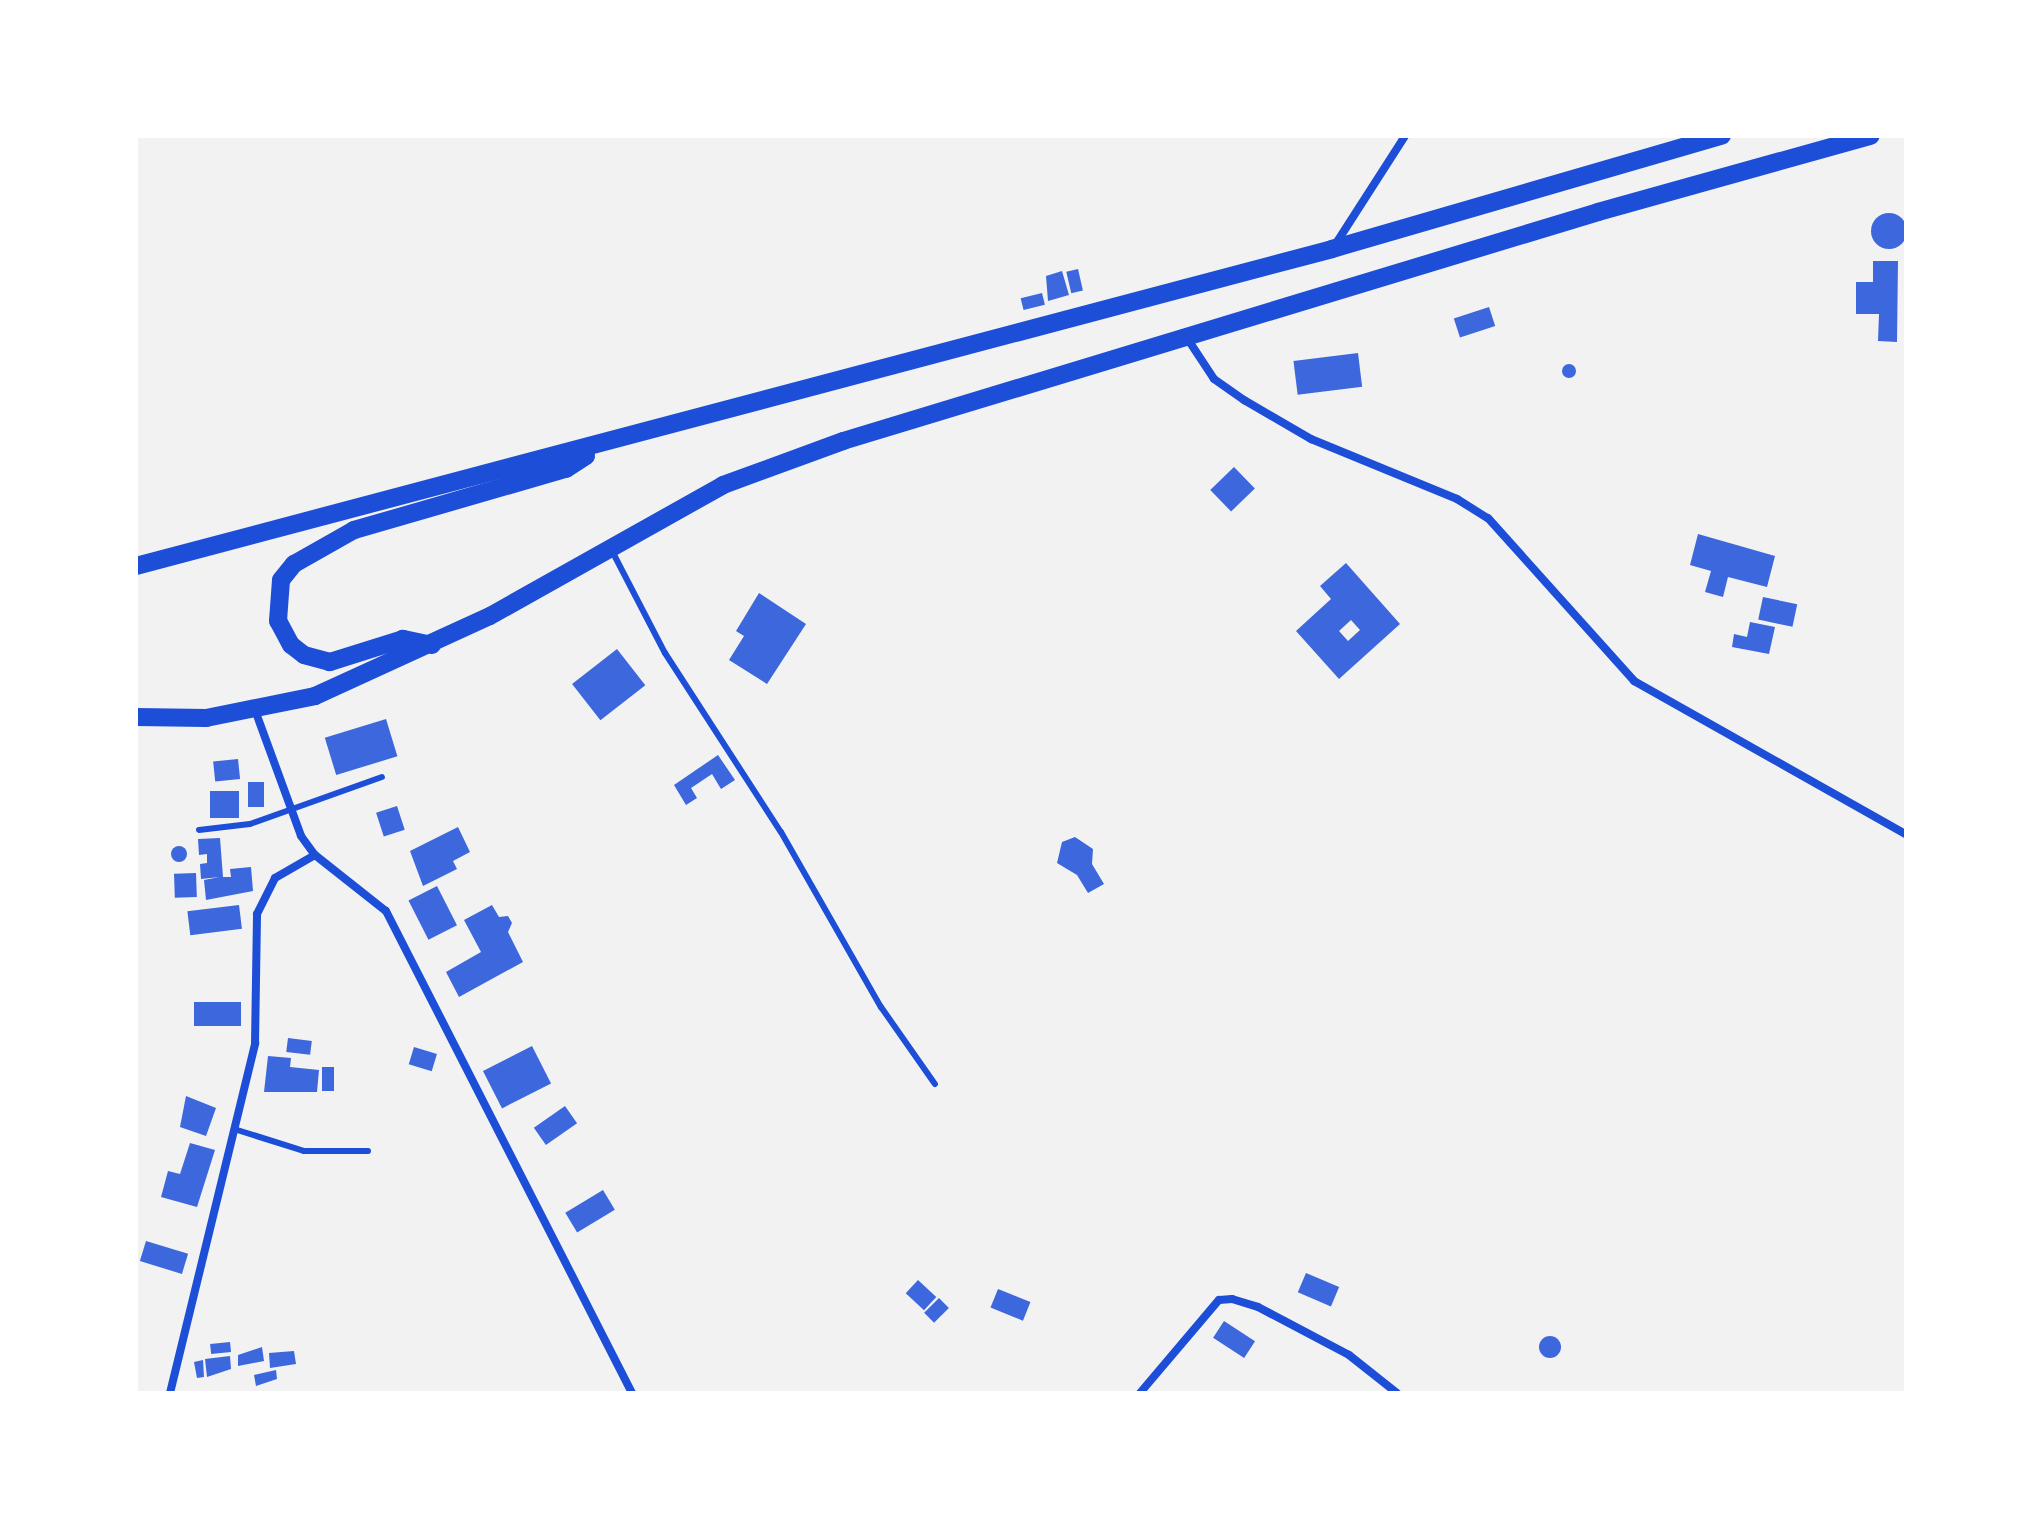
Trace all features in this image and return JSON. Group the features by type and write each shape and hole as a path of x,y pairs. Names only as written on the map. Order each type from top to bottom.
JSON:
{"highway":[{"path":"136,566 602,446 1332,249 1722,136"},
{"path":"136,717 206,718 315,696 432,645 723,485 788,459 1598,212 1871,136"},
{"path":"432,645 403,639 330,662 304,655 291,645 278,621 281,580 294,564 354,530 566,469 602,446"}],"street":[{"path":"1332,249 1405,136"},
{"path":"1187,338 1198,361 1244,400 1311,439 1457,499 1488,518 1634,681 1906,834"},
{"path":"255,710 295,809 301,836 315,855 386,911 632,1393"},
{"path":"170,1393 255,1043 257,914 275,878 315,855"},
{"path":"1140,1393 1219,1300 1232,1299 1258,1307 1349,1355 1397,1393"}],"lane":[{"path":"609,546 642,615 781,832 881,1007 935,1084"},
{"path":"199,830 250,824 382,777"},
{"path":"234,1129 304,1151 368,1151"}],"building":[{"path":"1889,213 1902,218 1907,231 1902,244 1889,249 1876,244 1871,231 1876,218"},
{"path":"1873,261 1898,261 1897,342 1878,341 1879,314 1856,314 1856,282 1873,282"},
{"path":"1078,269 1083,290 1071,293 1066,272"},
{"path":"1062,271 1069,295 1048,301 1046,276"},
{"path":"1042,293 1045,305 1024,310 1021,298"},
{"path":"1489,307 1495,326 1460,337 1454,318"},
{"path":"1358,353 1362,387 1298,395 1293,361"},
{"path":"1569,364 1576,371 1569,378 1562,371"},
{"path":"1234,467 1255,489 1231,512 1210,490"},
{"path":"1698,534 1775,556 1767,587 1728,577 1723,597 1705,592 1711,571 1690,565"},
{"path":"1346,563 1400,624 1339,679 1296,631 1331,599 1320,586","holes":["1351,620 1360,630 1348,641 1339,631"]},
{"path":"759,593 806,624 767,684 729,660 744,636 736,631"},
{"path":"1763,597 1797,604 1792,627 1758,619"},
{"path":"1750,622 1775,627 1769,654 1732,647 1734,634 1747,637"},
{"path":"617,649 645,685 600,720 572,684"},
{"path":"386,719 397,756 336,775 325,738"},
{"path":"718,755 735,780 721,789 712,774 691,788 697,798 686,805 674,785"},
{"path":"238,759 240,779 215,782 213,762"},
{"path":"248,782 264,782 264,807 248,807"},
{"path":"210,791 239,791 239,818 210,818"},
{"path":"397,806 405,830 384,837 376,813"},
{"path":"458,827 470,852 453,861 457,869 423,886 410,851"},
{"path":"1075,837 1093,849 1092,864 1104,884 1088,893 1077,875 1057,863 1062,842"},
{"path":"220,838 223,877 231,877 230,869 251,867 253,891 206,900 204,880 220,877 201,879 200,864 207,863 207,854 199,855 198,839"},
{"path":"176,846 182,846 187,854 185,860 176,862 171,857 171,851"},
{"path":"196,873 197,897 175,898 174,874"},
{"path":"437,886 457,925 428,940 408,901"},
{"path":"239,905 242,929 190,935 187,911"},
{"path":"492,905 499,917 508,916 512,923 508,932 523,962 459,997 446,972 481,952 464,920"},
{"path":"194,1002 241,1002 241,1026 194,1026"},
{"path":"288,1038 312,1041 310,1055 286,1052"},
{"path":"532,1046 551,1083 502,1108 483,1071"},
{"path":"414,1047 437,1054 432,1071 409,1064"},
{"path":"268,1056 291,1058 290,1067 319,1070 317,1092 264,1092"},
{"path":"322,1067 334,1067 334,1091 322,1091"},
{"path":"186,1096 216,1108 206,1136 180,1127"},
{"path":"565,1106 577,1123 546,1145 534,1128"},
{"path":"190,1143 215,1150 197,1207 161,1197 168,1171 180,1174"},
{"path":"603,1190 615,1210 577,1232 565,1213"},
{"path":"146,1241 188,1254 182,1274 140,1261"},
{"path":"1306,1273 1339,1287 1331,1306 1298,1292"},
{"path":"918,1280 936,1297 924,1310 906,1293"},
{"path":"998,1289 1030,1302 1023,1321 991,1308"},
{"path":"939,1298 949,1308 934,1323 924,1313"},
{"path":"1224,1321 1255,1341 1244,1358 1213,1338"},
{"path":"1550,1336 1558,1339 1561,1347 1558,1355 1550,1358 1542,1355 1539,1347 1542,1339"},
{"path":"230,1342 231,1352 211,1354 210,1344"},
{"path":"262,1347 264,1361 238,1366 238,1355"},
{"path":"294,1351 296,1364 270,1368 269,1353"},
{"path":"230,1356 231,1369 207,1377 205,1359"},
{"path":"203,1360 204,1377 197,1378 194,1362"},
{"path":"276,1370 277,1379 256,1386 254,1375"}]}
